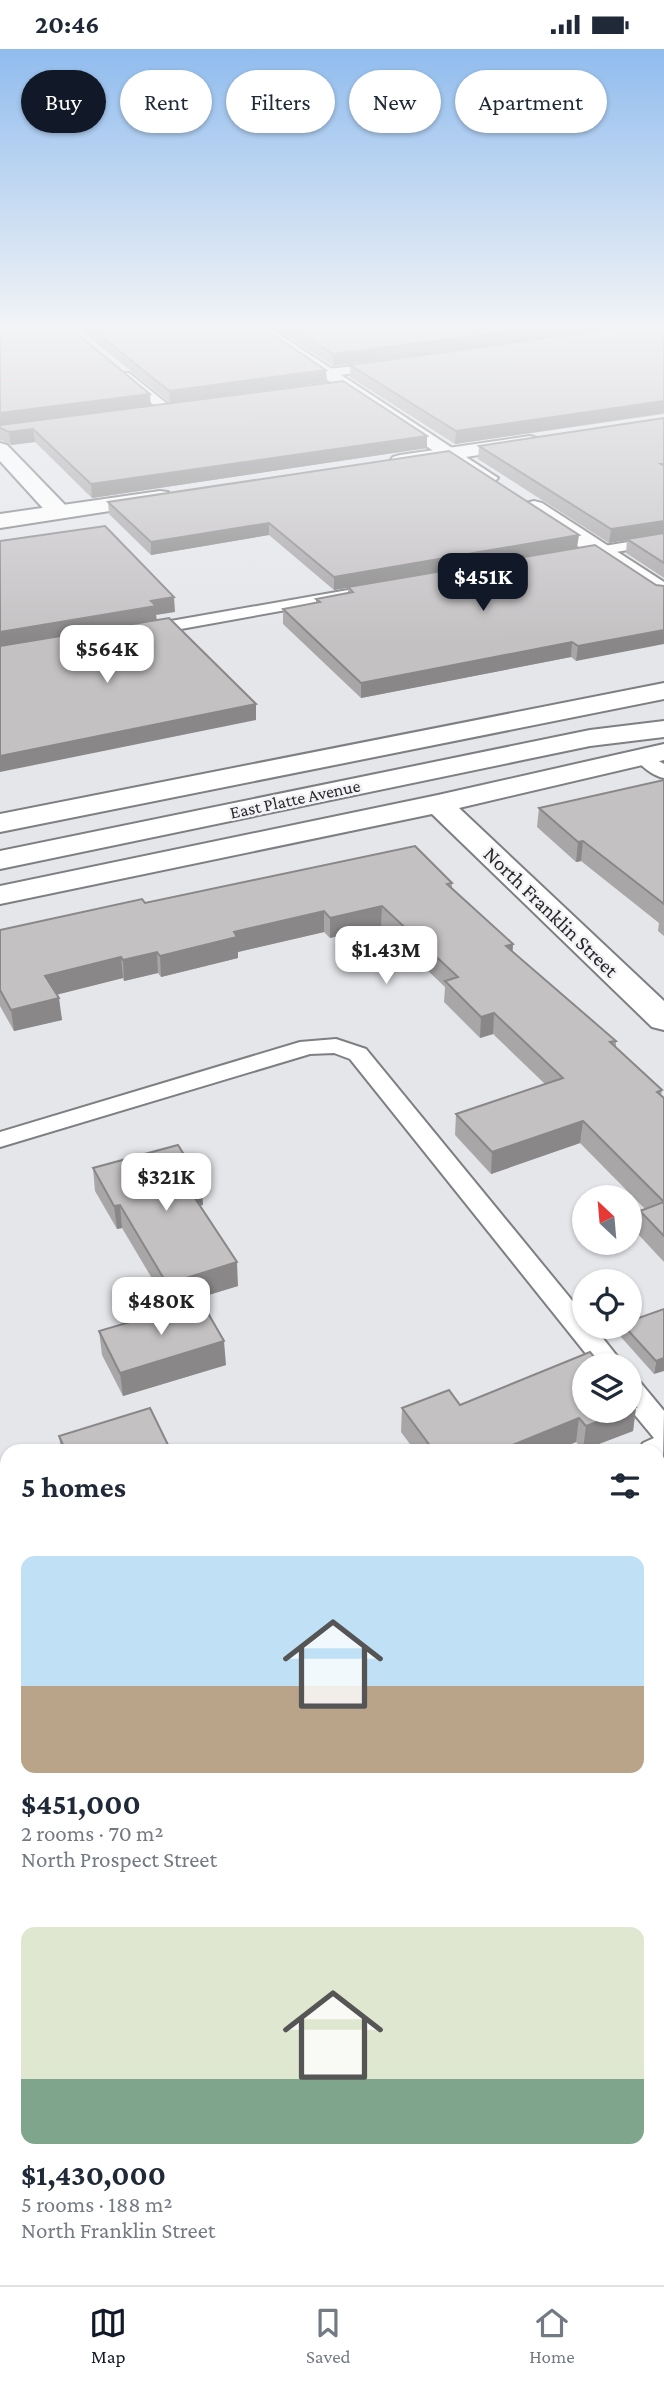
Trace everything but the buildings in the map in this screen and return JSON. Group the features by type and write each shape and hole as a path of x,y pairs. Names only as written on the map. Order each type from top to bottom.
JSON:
{"street":[{"path":"418,433 664,592"},
{"path":"383,464 544,439"},
{"path":"0,449 59,512"},
{"path":"0,521 180,494"},
{"path":"0,823 664,691"},
{"name":"East Platte Avenue","path":"0,860 590,737 664,714"},
{"name":"East Platte Avenue","path":"590,737 664,729"},
{"path":"0,895 657,761"},
{"name":"North Franklin Street","path":"438,804 664,1020"}],"lane":[{"path":"568,557 664,540"},
{"path":"122,634 365,592"},
{"path":"0,1140 308,1047 336,1046 358,1054 600,1353"},
{"path":"642,1404 664,1431"}]}
